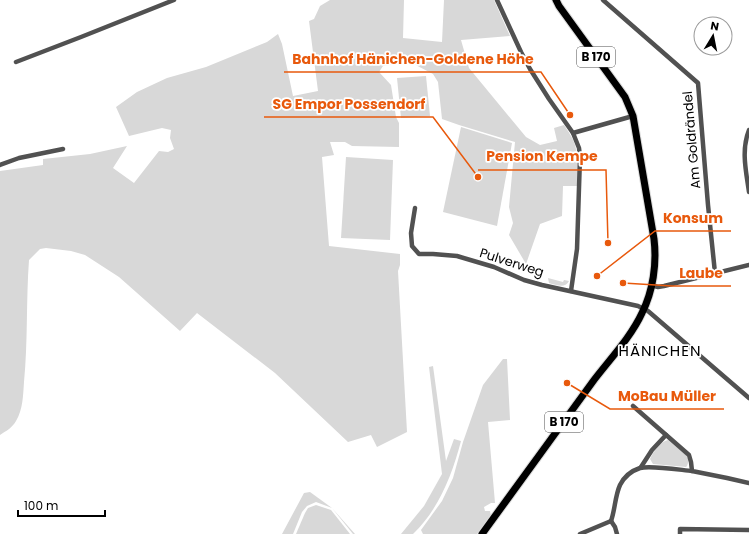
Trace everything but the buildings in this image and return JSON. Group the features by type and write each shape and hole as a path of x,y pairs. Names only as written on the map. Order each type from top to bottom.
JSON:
{"main road":[{"name":"B 170","path":"482,534 592,383 633,330 644,309 651,285 655,260 654,243 633,116 625,96 556,0"}],"street":[{"path":"16,62 174,0"},
{"path":"497,0 530,69 573,133 579,148 579,220 577,255 570,291"},
{"name":"Am Goldrändel","path":"603,0 698,83 715,273"},
{"path":"573,133 633,116"},
{"path":"749,130 744,158 749,192"},
{"path":"0,165 19,158 63,149"},
{"name":"Pulverweg","path":"415,208 411,226 411,240 412,246 419,254 457,256 530,281 638,306 648,311 749,398"},
{"path":"651,285 658,287 664,286 749,265"},
{"path":"633,406 689,455 692,462 692,471"},
{"path":"641,467 652,450 666,435"},
{"path":"617,534 611,521 620,485 625,476 641,467 692,471 749,483"},
{"path":"580,534 611,521"},
{"path":"680,534 680,529 749,530"}],"shaded area":[{"path":"330,0 404,0 403,38 442,42 444,0 494,0 510,36 461,40 469,68 526,137 540,145 557,141 554,128 564,125 573,140 576,150 577,186 563,186 562,216 540,224 526,264 509,235 513,223 509,207 515,142 442,119 438,82 433,74 408,61 383,66 379,72 391,85 396,117 399,123 399,147 352,146 345,142 330,142 334,155 322,157 329,246 400,254 400,265 398,271 407,432 377,447 371,435 348,442 275,373 197,313 180,331 119,277 85,255 71,251 46,248 40,249 29,260 26,352 21,407 14,423 9,429 0,435 0,171 43,165 43,159 90,154 127,146 113,168 134,183 159,151 168,152 174,149 170,138 171,130 162,128 129,136 116,107 137,92 167,78 206,67 267,42 278,34 282,44 293,96 318,91 309,21 314,19 320,6"},
{"path":"426,76 430,116 401,118 397,78"},
{"path":"461,127 512,143 497,226 443,212"},
{"path":"346,157 393,160 390,240 341,238"},
{"path":"548,278 563,282 564,280 569,281 563,286 549,283"},
{"path":"503,359 507,359 510,420 488,422 495,503 491,503 484,507 485,511 490,511 491,516 477,534 423,534 421,530 442,501 453,478 463,442 483,385"},
{"path":"433,366 446,461 454,439 461,441 449,479 430,514 413,534 401,534 424,506 442,474 429,367"},
{"path":"668,440 686,455 689,460 686,467 653,464 650,459 653,453 660,445"},
{"path":"310,492 332,508 316,502 307,506 302,512 293,534 282,534 304,493"},
{"path":"316,505 331,510 350,534 296,534 308,508"},
{"path":"332,508 355,534 353,534"}],"place":[{"name":"Bahnhof Hänichen-Goldene Höhe","path":"570,115"},
{"name":"SG Empor Possendorf","path":"478,177"},
{"name":"Pension Kempe","path":"608,243"},
{"name":"Konsum","path":"597,276"},
{"name":"Laube","path":"623,283"},
{"name":"MoBau Müller","path":"567,383"}],"district":[{"name":"HÄNICHEN","path":"660,351"}]}
